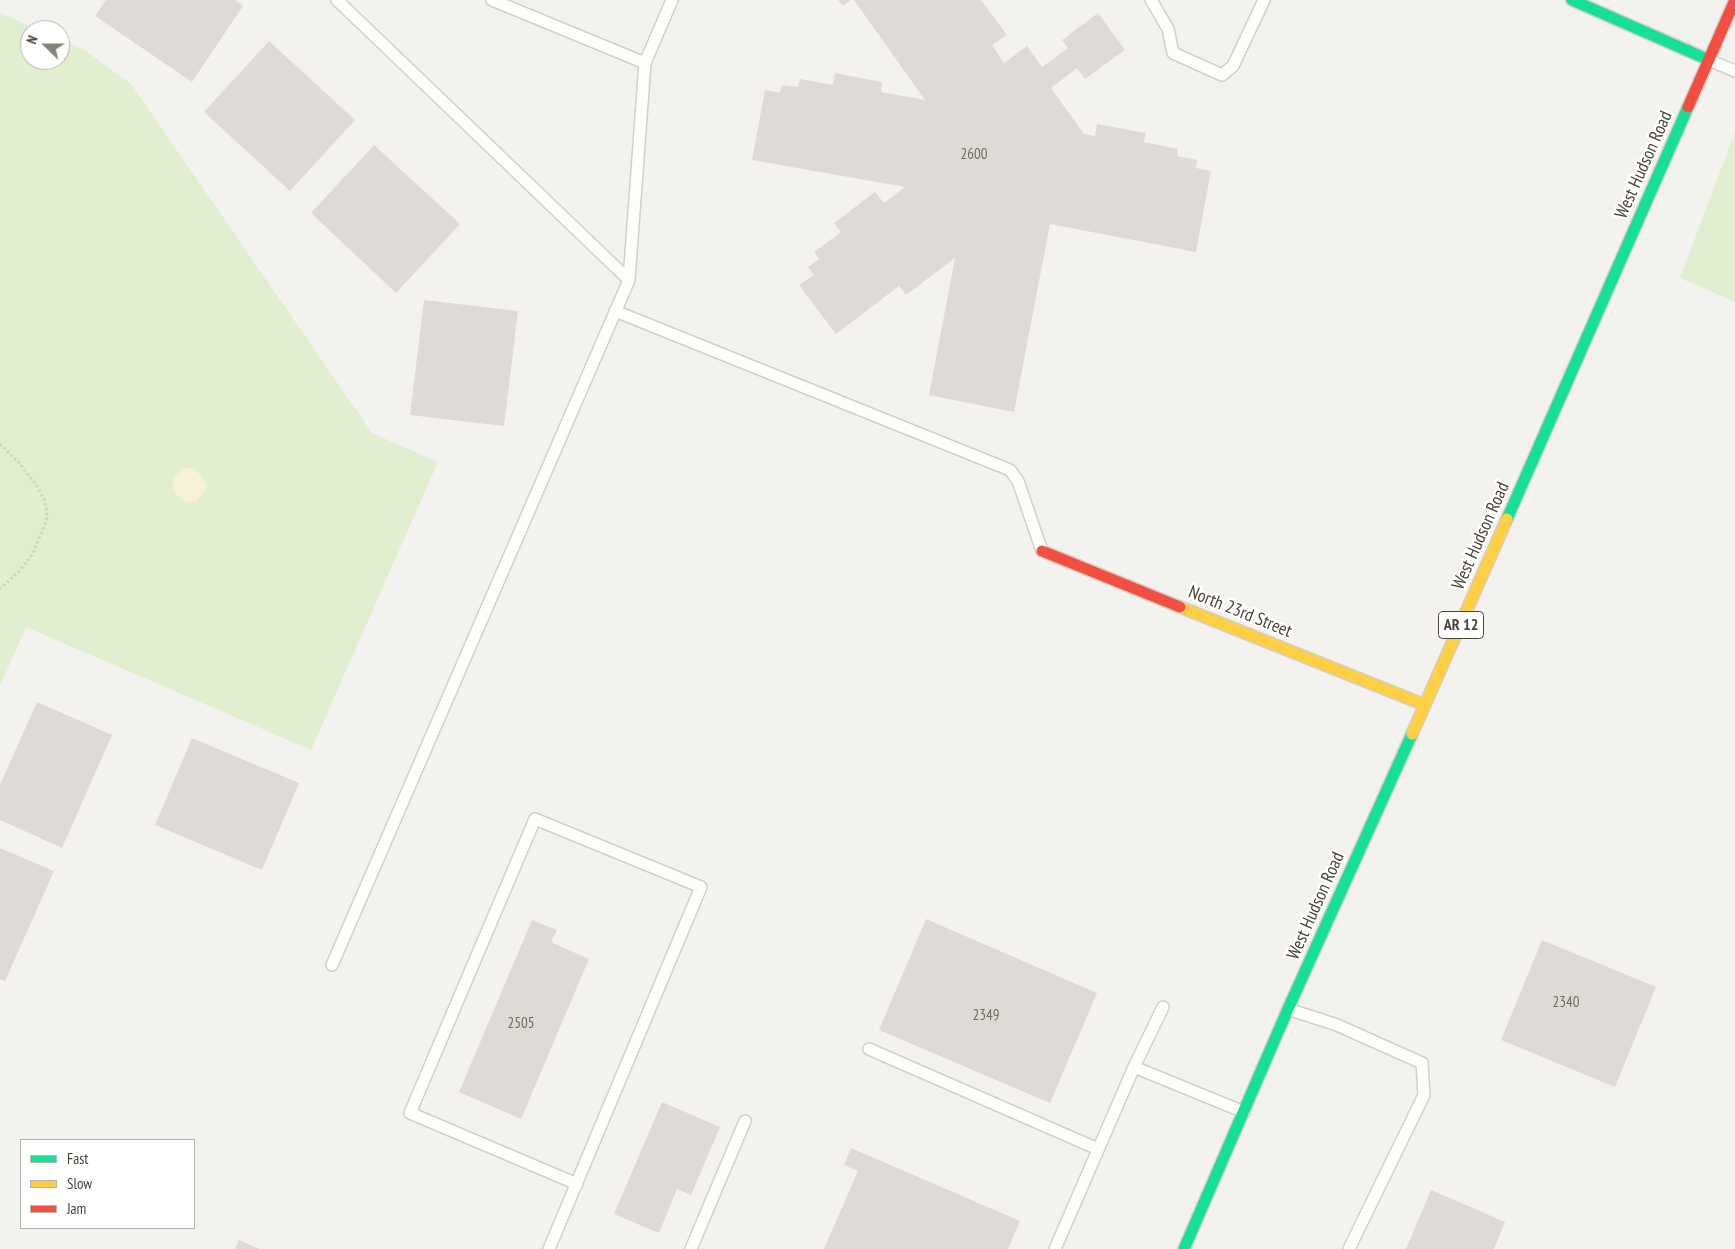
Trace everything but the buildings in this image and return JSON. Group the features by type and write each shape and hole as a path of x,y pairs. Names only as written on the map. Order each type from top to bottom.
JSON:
{"main road":[{"path":"1572,0 1709,60"},
{"name":"West Hudson Road","path":"1184,1249 1288,1009 1425,705 1735,0"},
{"name":"North 23rd Street","path":"1042,551 1425,705"}],"lane":[{"path":"337,0 629,280"},
{"path":"492,0 645,63"},
{"path":"332,965 629,280 645,63 672,0"},
{"path":"1151,0 1168,28 1173,53 1222,75 1234,66 1264,0"},
{"path":"1709,60 1735,71"},
{"path":"615,311 1010,470 1018,481 1042,551"},
{"path":"550,1249 701,887 535,818 410,1113 577,1184"},
{"path":"1055,1249 1134,1067 1163,1007"},
{"path":"1288,1009 1337,1025 1422,1063 1424,1095 1348,1249"},
{"path":"869,1050 1098,1149"},
{"path":"1134,1067 1244,1112"},
{"path":"691,1249 745,1121"}],"path":[{"path":"0,444 19,463 37,486 45,501 47,514 46,522 32,555 0,589"}],"green space":[{"path":"0,13 20,22 20,70 70,70 70,43 83,49 131,84 372,433 438,462 311,750 26,627 0,686"},
{"path":"1735,132 1735,302 1680,278"}],"sand":[{"path":"185,468 191,468 201,475 206,484 206,489 196,502 186,502 173,489 175,476"}],"traffic: fast":[{"path":"1572,0 1709,60"},
{"path":"1507,519 1688,107"},
{"path":"1184,1249 1288,1009 1412,734"}],"traffic: slow":[{"path":"1412,734 1507,519"},
{"path":"1180,607 1425,705"}],"traffic: jam":[{"path":"1688,107 1735,0"},
{"path":"1042,551 1180,607"}]}
